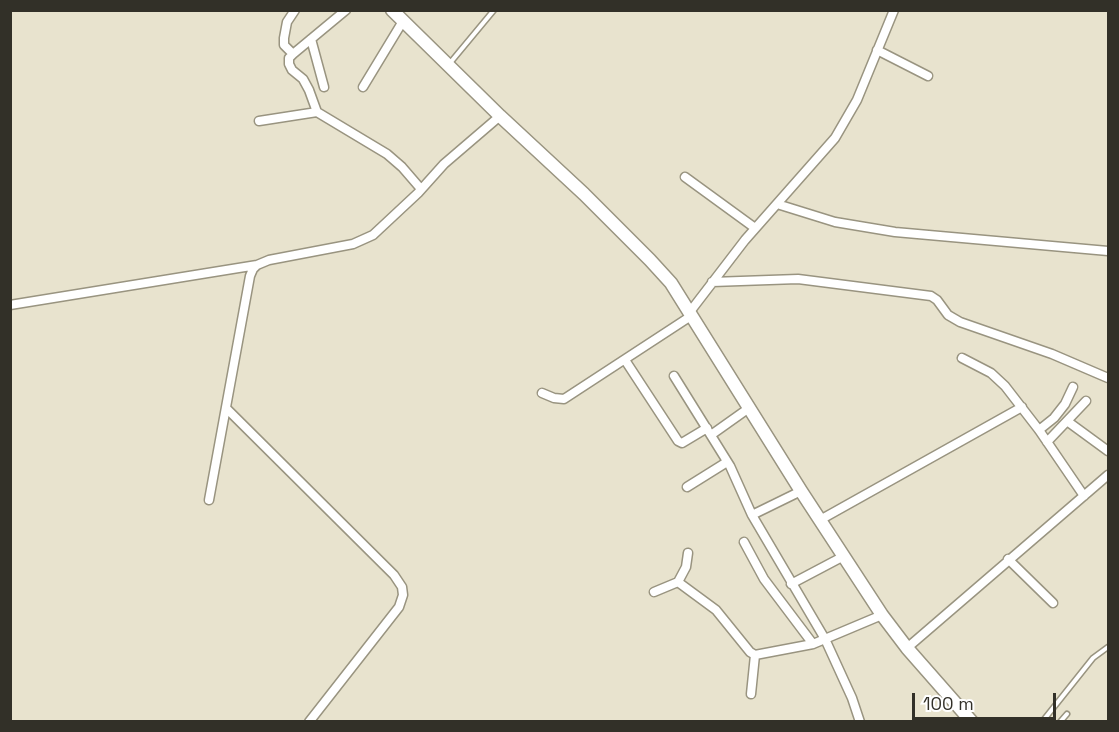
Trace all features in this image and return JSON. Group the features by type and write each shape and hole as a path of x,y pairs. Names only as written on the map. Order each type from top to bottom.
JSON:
{"main road":[{"path":"392,10 447,66 650,260 670,283 882,615 907,648 972,722"}],"street":[{"path":"292,54 284,45 284,38 287,22 295,10"},
{"path":"346,10 292,54 289,64 292,70 303,79 317,112 387,154 421,189"},
{"path":"542,393 564,399 690,315 712,282 755,228 835,138 846,120 894,10"},
{"path":"363,87 403,21"},
{"path":"311,39 324,87"},
{"path":"877,50 928,76"},
{"path":"259,121 317,112"},
{"path":"10,305 257,265 269,260 364,240 380,229 444,164 500,116"},
{"path":"686,177 755,228"},
{"path":"777,204 836,222 895,232 1108,251"},
{"path":"209,500 250,276 257,265"},
{"path":"712,282 798,279 931,296 937,300 948,315 960,322 1052,354 1108,378"},
{"path":"962,358 991,373 1005,386 1039,430 1084,496"},
{"path":"625,360 678,441 682,442 709,431 749,408"},
{"path":"674,376 728,462 752,515 825,639 852,698 860,722"},
{"path":"1039,430 1054,418 1065,404 1073,387"},
{"path":"1047,442 1086,402"},
{"path":"820,519 1022,407"},
{"path":"226,408 394,575 402,587 403,595 399,607 309,722"},
{"path":"1067,421 1108,451"},
{"path":"687,487 728,462"},
{"path":"907,648 1108,475"},
{"path":"752,515 801,490"},
{"path":"744,542 764,579 813,644"},
{"path":"654,592 678,582 686,567 688,553"},
{"path":"791,584 844,556"},
{"path":"1008,559 1053,603"},
{"path":"678,582 716,610 750,652 755,655 813,644 882,615"},
{"path":"751,694 755,655"}],"lane":[{"path":"447,66 494,10"},
{"path":"1045,720 1094,658 1108,647"},
{"path":"1060,722 1067,714"}]}
